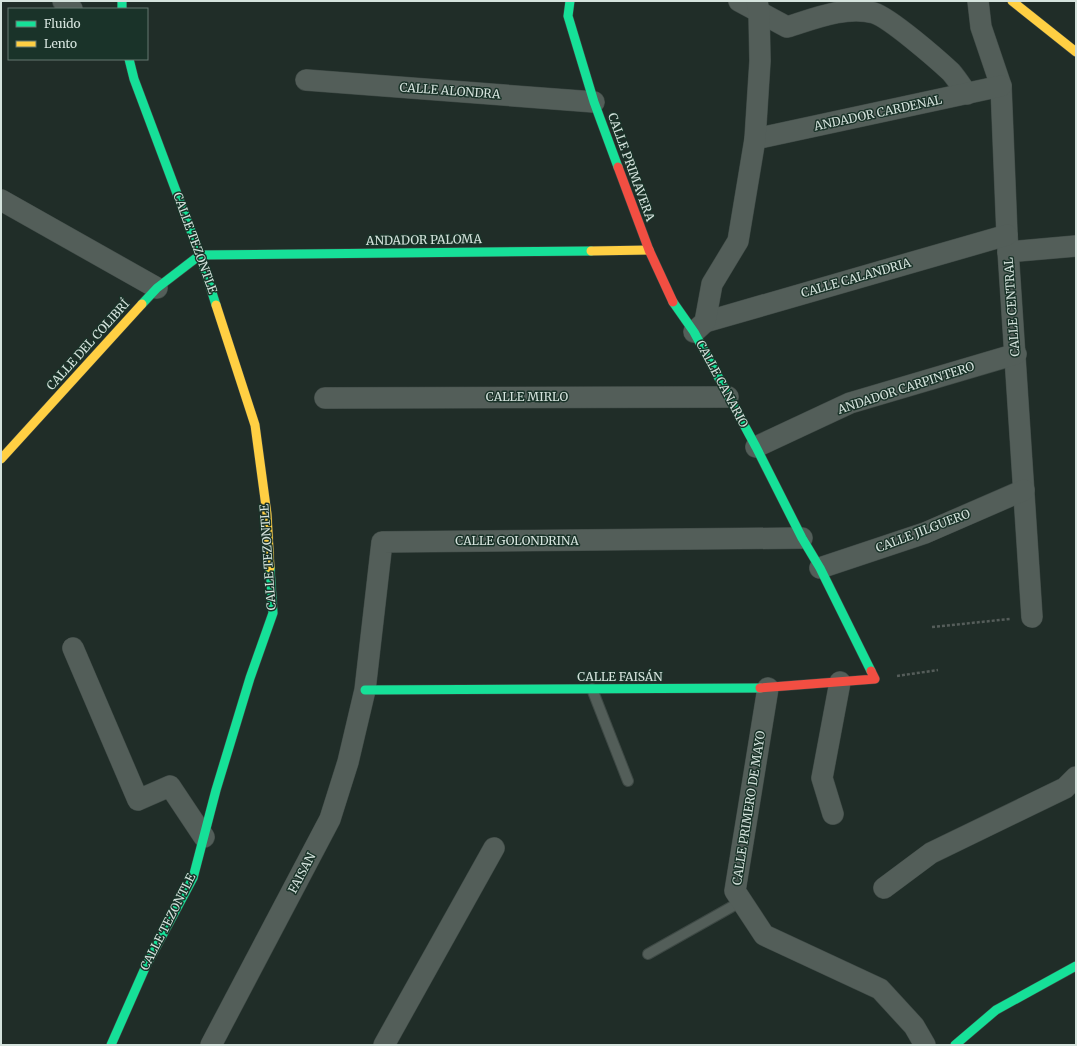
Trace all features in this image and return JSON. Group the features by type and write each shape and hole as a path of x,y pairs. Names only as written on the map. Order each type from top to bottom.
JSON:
{"street":[{"path":"63,1 71,8"},
{"name":"CALLE PRIMAVERA","path":"570,1 568,16 594,102 649,250 674,304 700,327"},
{"path":"739,1 758,6 787,27 826,16 851,11 874,13 898,27 951,73 968,94"},
{"name":"CALLE CENTRAL","path":"978,1 980,27 1001,86 1008,243 1032,617"},
{"path":"1012,1 1076,52"},
{"name":"CALLE CANARIO","path":"758,6 760,61 755,139 738,241 712,284 700,327 728,397 756,447 802,538 820,568 875,679"},
{"name":"CALLE TEZONTLE","path":"111,1045 145,968 193,878 216,790 250,678 273,613 267,514 256,425 200,255 134,78 129,60"},
{"name":"CALLE ALONDRA","path":"306,80 594,102"},
{"name":"ANDADOR CARDENAL","path":"755,139 1001,86"},
{"path":"1,200 157,288"},
{"name":"CALLE CALANDRIA","path":"700,327 1008,243 1076,246"},
{"name":"ANDADOR PALOMA","path":"200,255 649,250"},
{"name":"CALLE DEL COLIBRÍ","path":"1,459 157,288 200,255"},
{"name":"ANDADOR CARPINTERO","path":"756,447 850,403 1016,354"},
{"name":"CALLE MIRLO","path":"325,398 728,397"},
{"name":"CALLE JILGUERO","path":"820,568 925,533 1024,490"},
{"name":"CALLE GOLONDRINA","path":"365,690 382,542 802,538"},
{"path":"74,648 138,800 170,786 204,836"},
{"name":"CALLE FAISÁN","path":"365,690 768,688 875,679"},
{"path":"833,814 822,778 840,682"},
{"name":"CALLE PRIMERO DE MAYO","path":"768,688 735,891 764,935 880,989 914,1026 925,1045"},
{"name":"FAISAN","path":"211,1045 330,819 348,762 365,690"},
{"path":"884,888 931,853 1065,788 1076,777"},
{"path":"384,1045 494,848"},
{"path":"955,1045 996,1010 1076,966"}],"lane":[{"path":"592,689 628,781"},
{"path":"648,954 742,901"}],"path":[{"path":"932,627 1032,617"},
{"path":"875,679 938,670"}],"traffic: fast":[{"path":"122,1 122,8"},
{"path":"570,1 568,16 594,102 618,167"},
{"path":"129,60 134,79 200,255 216,305"},
{"path":"200,255 591,251"},
{"path":"142,304 157,288 200,255"},
{"path":"673,302 694,332 756,447 802,538 820,568 871,671"},
{"path":"111,1045 145,968 193,878 216,790 250,678 273,613 270,568"},
{"path":"365,690 760,688"},
{"path":"955,1045 996,1010 1076,966"}],"traffic: slow":[{"path":"1012,1 1076,52"},
{"path":"591,251 649,250"},
{"path":"1,459 142,304"},
{"path":"216,305 255,425 267,514 270,568"}],"traffic: jam":[{"path":"618,167 649,250 673,302"},
{"path":"760,688 875,679 871,671"}]}
